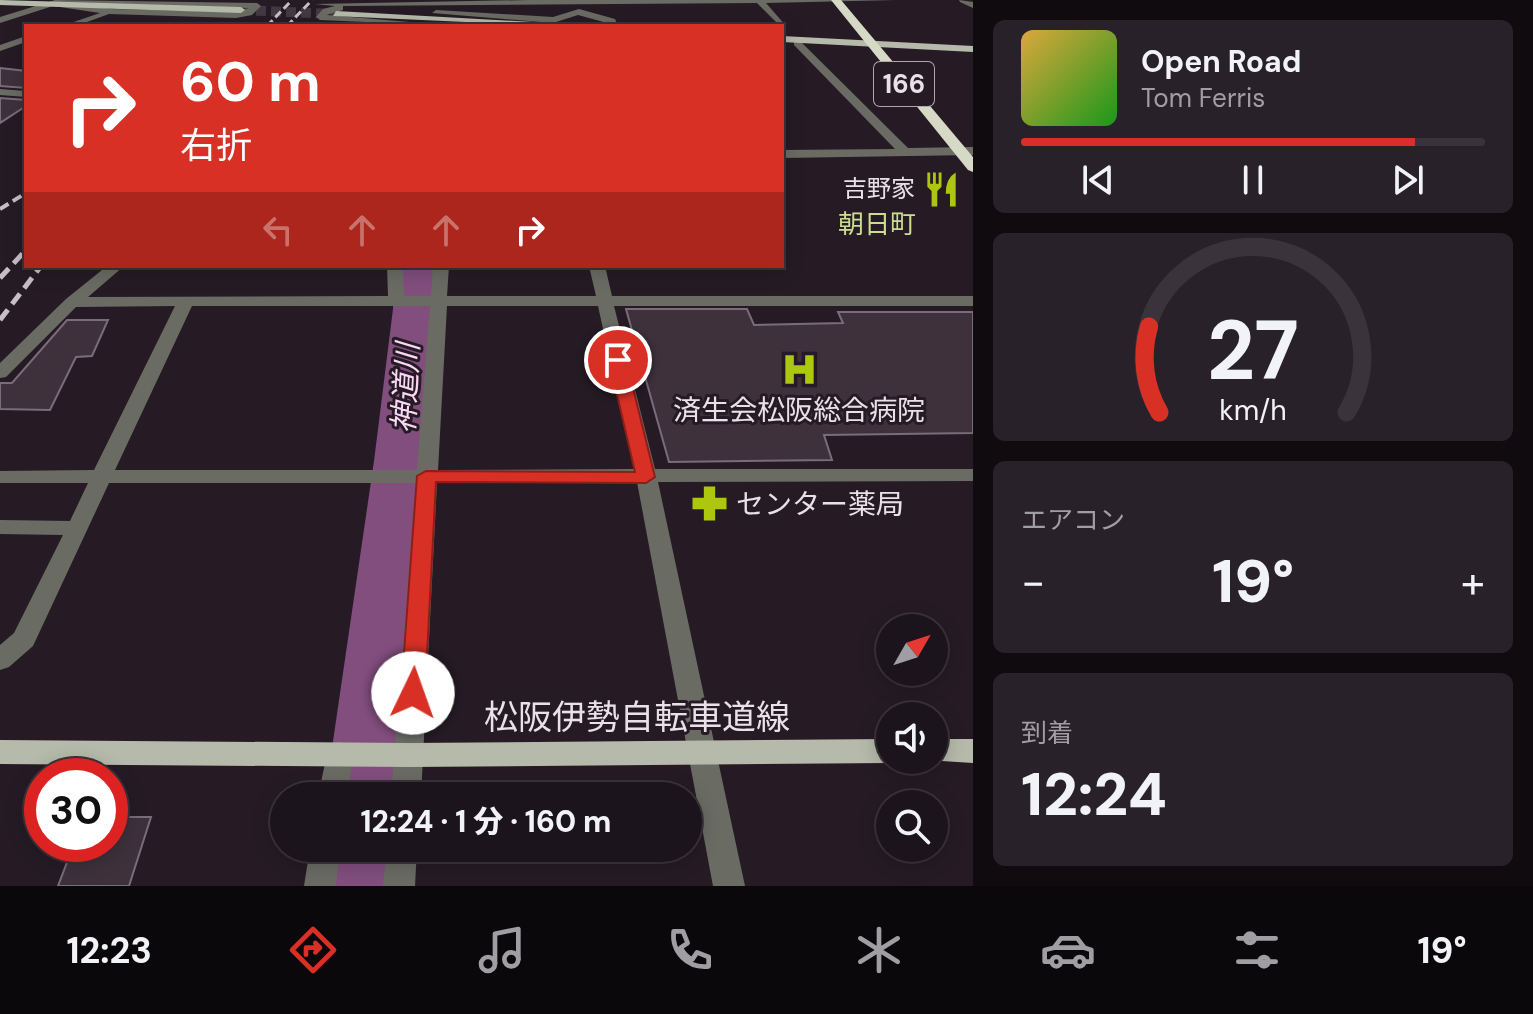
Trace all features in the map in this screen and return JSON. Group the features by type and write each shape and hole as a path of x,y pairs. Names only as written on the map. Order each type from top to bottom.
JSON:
{"highway":[{"name":"166","path":"836,0 956,151 973,167"}],"main road":[{"path":"0,2 241,10"},
{"path":"334,20 479,24"},
{"path":"790,39 973,49"},
{"name":"松阪伊勢自転車道線","path":"0,752 409,755 876,751"},
{"path":"948,751 973,751"}],"street":[{"path":"0,20 59,2 137,0 257,6 249,13 236,15 112,12 59,2"},
{"path":"213,3 219,0 265,0"},
{"path":"413,24 334,20 320,15 334,9 368,6 548,1 892,0"},
{"path":"963,0 973,5"},
{"path":"548,1 557,8 603,16 613,24"},
{"path":"759,1 778,24"},
{"path":"321,2 553,20 579,12"},
{"path":"73,24 112,12"},
{"path":"790,39 904,151"},
{"path":"0,48 24,40"},
{"path":"0,92 24,94"},
{"path":"784,154 973,151"},
{"path":"0,373 72,302 114,268"},
{"path":"395,268 399,302"},
{"path":"407,782 422,476 435,302 441,268"},
{"path":"597,268 646,477 729,886"},
{"path":"0,660 24,639 186,301"},
{"path":"72,302 973,301"},
{"path":"0,477 973,475"},
{"path":"0,527 78,528"},
{"path":"335,782 339,753"},
{"path":"320,886 323,862"},
{"path":"399,886 401,862"}],"building":[{"path":"0,68 24,71 24,88 0,86"},
{"path":"0,98 24,100 24,107 0,123"},
{"path":"626,309 747,309 754,325 843,323 838,312 973,312 973,433 824,435 832,460 669,462"},
{"path":"67,320 108,320 92,356 76,357 50,410 0,409 0,383 12,383"},
{"path":"128,817 151,817 129,886 58,886 67,862 128,862"}],"waterway":[{"name":"神道川","path":"366,782 402,461 415,309 414,268"},
{"name":"神道川","path":"355,886 358,862"}],"tunnel":[{"path":"241,10 336,14"}],"railway":[{"path":"269,24 292,0"},
{"path":"289,24 312,0"},
{"path":"0,209 24,194"},
{"path":"0,278 24,252"},
{"path":"0,320 39,268"}],"place":[{"name":"吉野家","path":"941,189"},
{"name":"済生会松阪総合病院","path":"799,370"},
{"name":"センター薬局","path":"710,504"}],"district":[{"name":"朝日町","path":"877,224"}],"route":[{"path":"413,693 426,476 646,477 618,360"}]}
